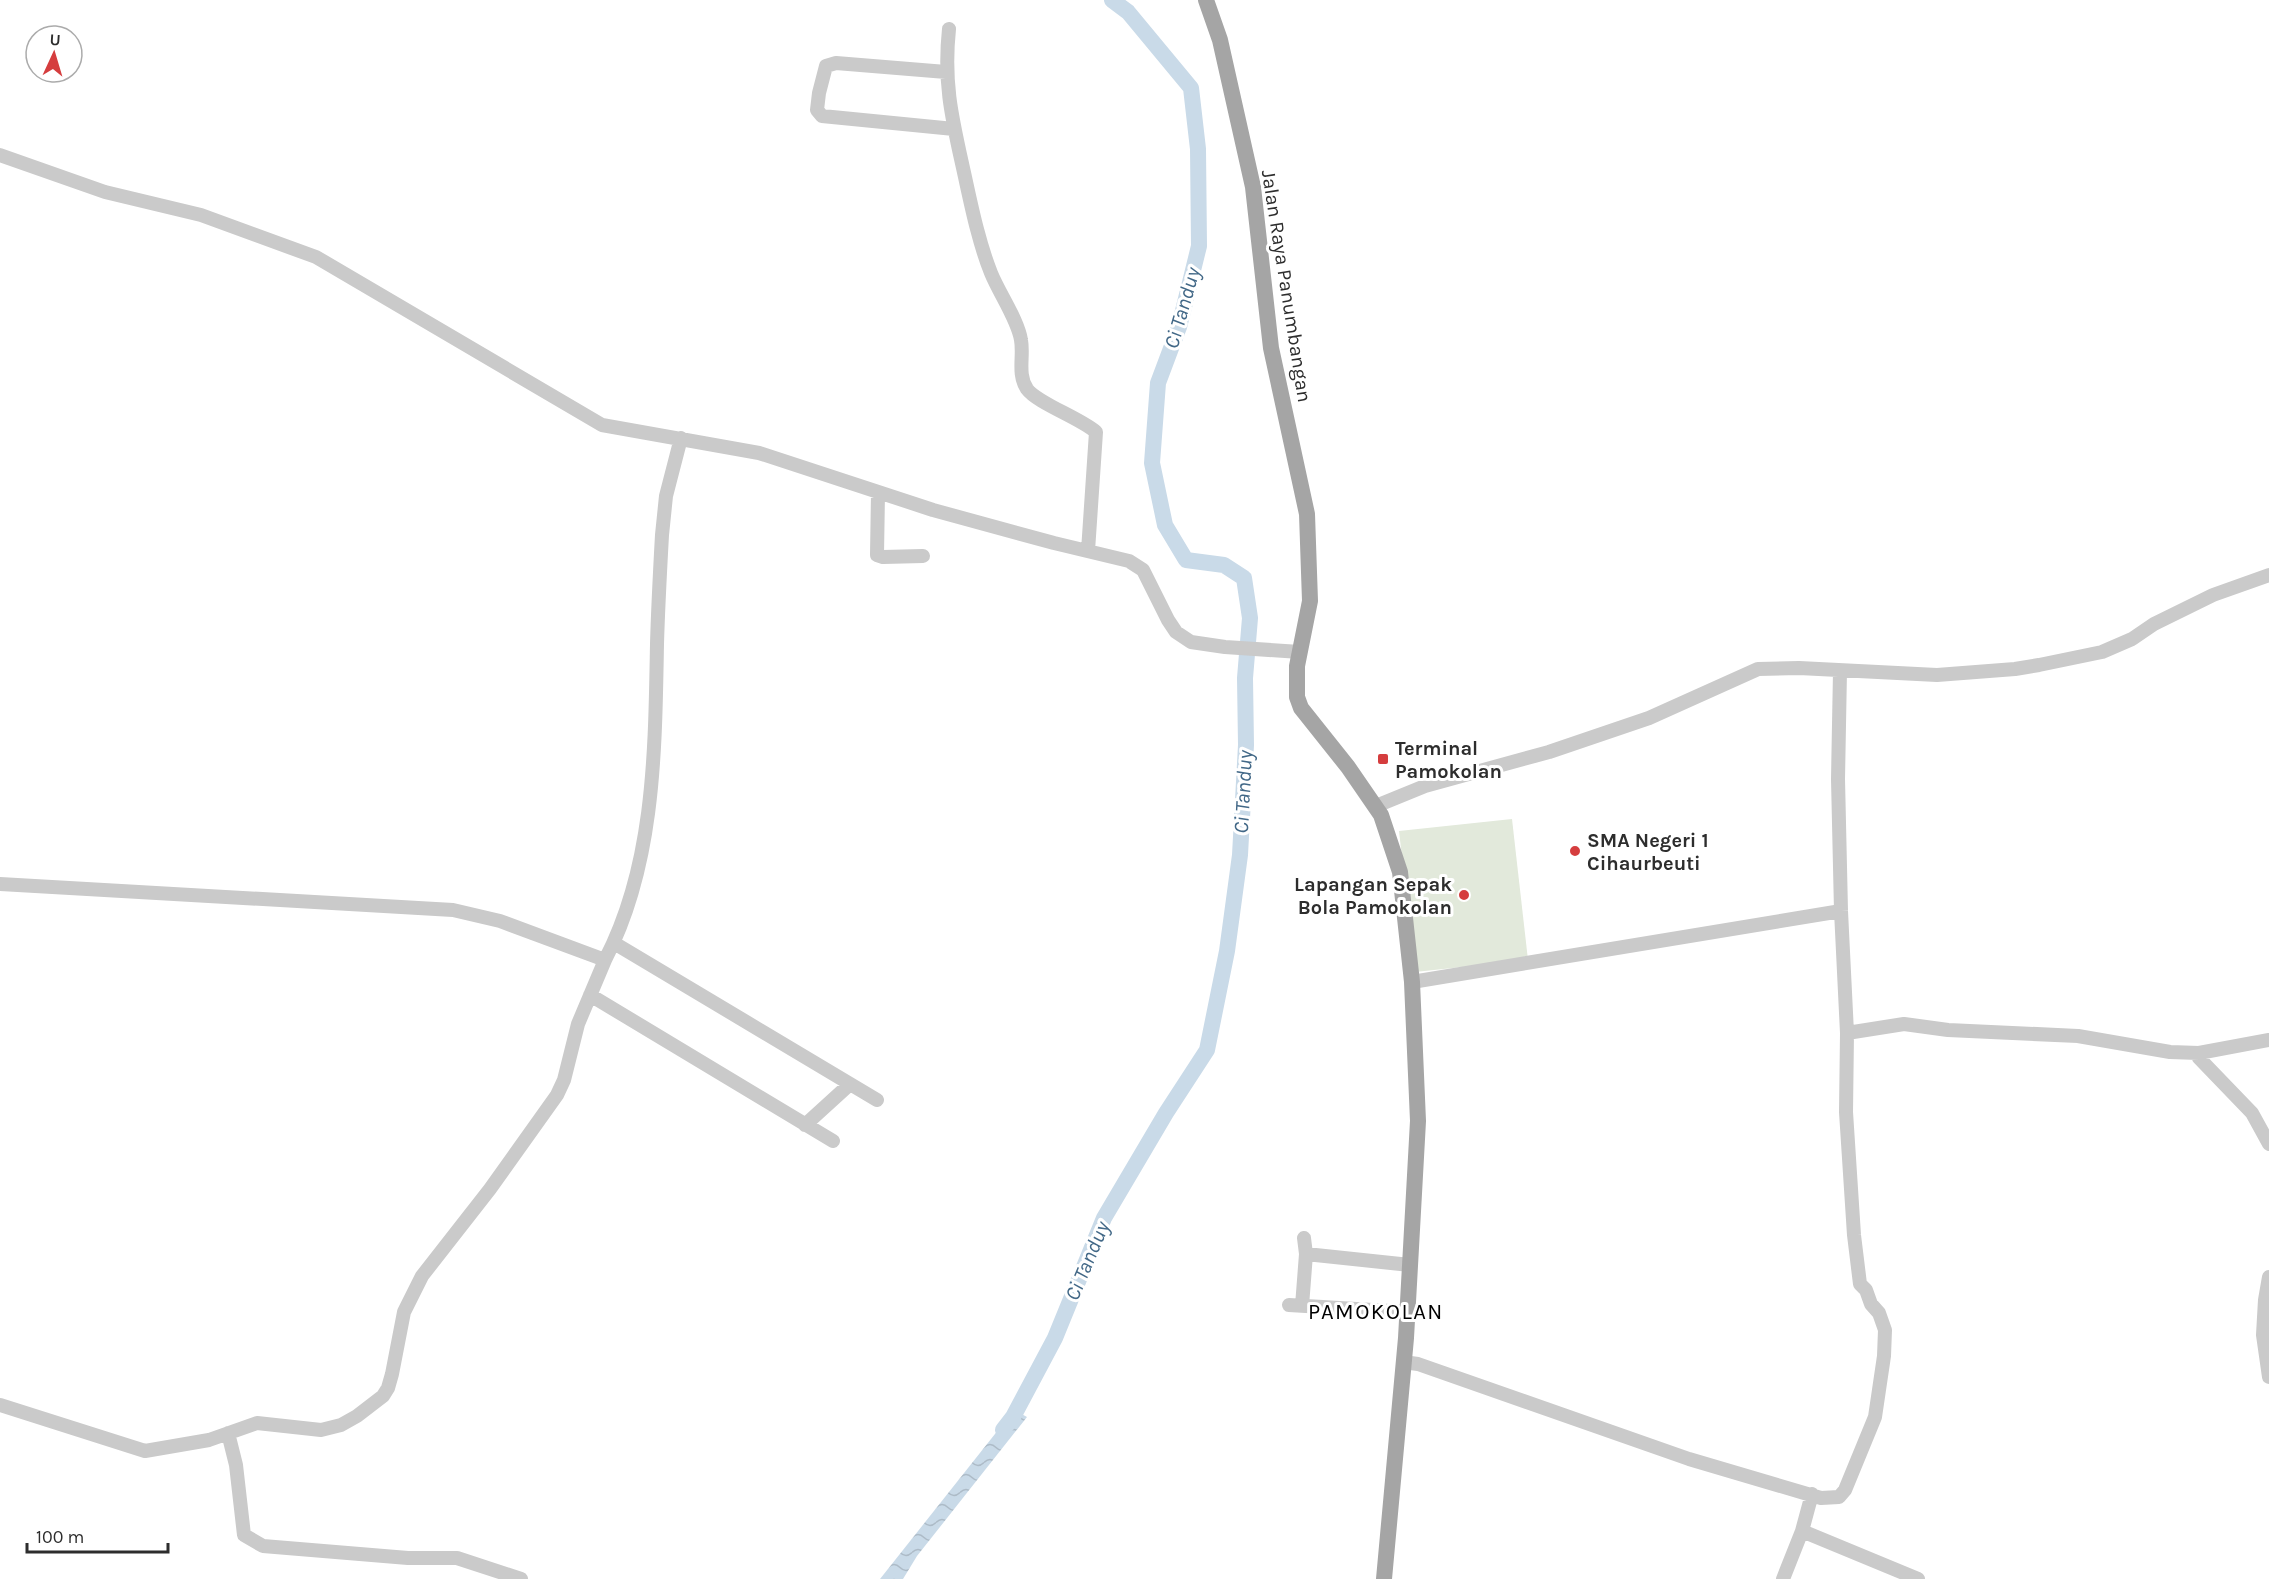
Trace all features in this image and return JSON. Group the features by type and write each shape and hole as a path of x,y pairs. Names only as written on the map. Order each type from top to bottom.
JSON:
{"main road":[{"name":"Jalan Raya Panumbangan","path":"1206,0 1220,40 1253,187 1271,348 1307,514 1310,601 1296,680 1297,697 1301,708 1376,806 1392,844 1400,872 1412,982 1418,1121 1407,1312 1384,1579"}],"street":[{"path":"949,29 946,72 954,129 988,262 1021,339 1022,373 1028,390 1047,404 1085,423 1096,432 1088,551"},
{"path":"946,72 836,63 829,65 826,66 819,93 818,110 822,116 954,129"},
{"path":"0,155 105,192 201,215 316,258 602,425 759,453 933,510 1129,561 1143,570 1167,620 1176,632 1191,642 1225,647 1300,651"},
{"path":"0,1405 140,1450 150,1451 210,1440 261,1423 309,1429 332,1428 357,1416 383,1396 392,1374 407,1306 422,1276 490,1189 557,1095 564,1080 578,1024 614,944 639,865 653,772 662,535 666,496 681,438"},
{"path":"878,493 877,555 883,557 923,556"},
{"path":"1376,806 1425,786 1550,752 1649,718 1758,669 1799,668 1937,675 2015,669 2102,652 2132,639 2154,624 2213,595 2269,575"},
{"path":"1403,1362 1418,1364 1689,1459 1821,1498 1839,1497 1845,1490 1875,1417 1884,1356 1885,1330 1879,1313 1860,1284 1857,1270 1846,1112 1847,1033 1840,911 1838,780 1840,671"},
{"path":"0,884 453,910 500,921 605,960"},
{"path":"1412,982 1840,911"},
{"path":"614,944 877,1100"},
{"path":"590,995 833,1141"},
{"path":"1847,1033 1904,1024 1948,1030 2078,1036 2170,1052 2199,1053 2269,1040"},
{"path":"2199,1053 2199,1058 2252,1113 2269,1144"},
{"path":"805,1125 850,1084"},
{"path":"1304,1238 1306,1254 1296,1305 1407,1312"},
{"path":"1306,1254 1410,1265"},
{"path":"2269,1277 2263,1335 2269,1377"},
{"path":"228,1433 236,1465 244,1534 263,1546 408,1558 457,1558 521,1579"},
{"path":"1783,1579 1802,1531 1812,1494"},
{"path":"1802,1531 1918,1579"}],"shaded area":[{"name":"Lapangan Sepak Bola Pamokolan","path":"1512,819 1528,960 1415,972 1399,831"}],"water":[{"path":"1014,1410 1027,1417 917,1556 903,1579 880,1579"}],"waterway":[{"name":"Ci Tanduy","path":"1003,1430 1013,1417 1055,1338 1104,1218 1166,1113 1207,1050 1227,951 1240,855 1246,745 1245,678 1250,618 1244,578 1224,565 1186,560 1165,525 1152,463 1158,383 1179,327 1199,246 1198,149 1191,88 1128,12 1112,0"}],"place":[{"name":"Terminal Pamokolan","path":"1383,759"},
{"name":"SMA Negeri 1 Cihaurbeuti","path":"1575,851"},
{"name":"Lapangan Sepak Bola Pamokolan","path":"1464,895"}],"district":[{"name":"PAMOKOLAN","path":"1376,1311"}]}
